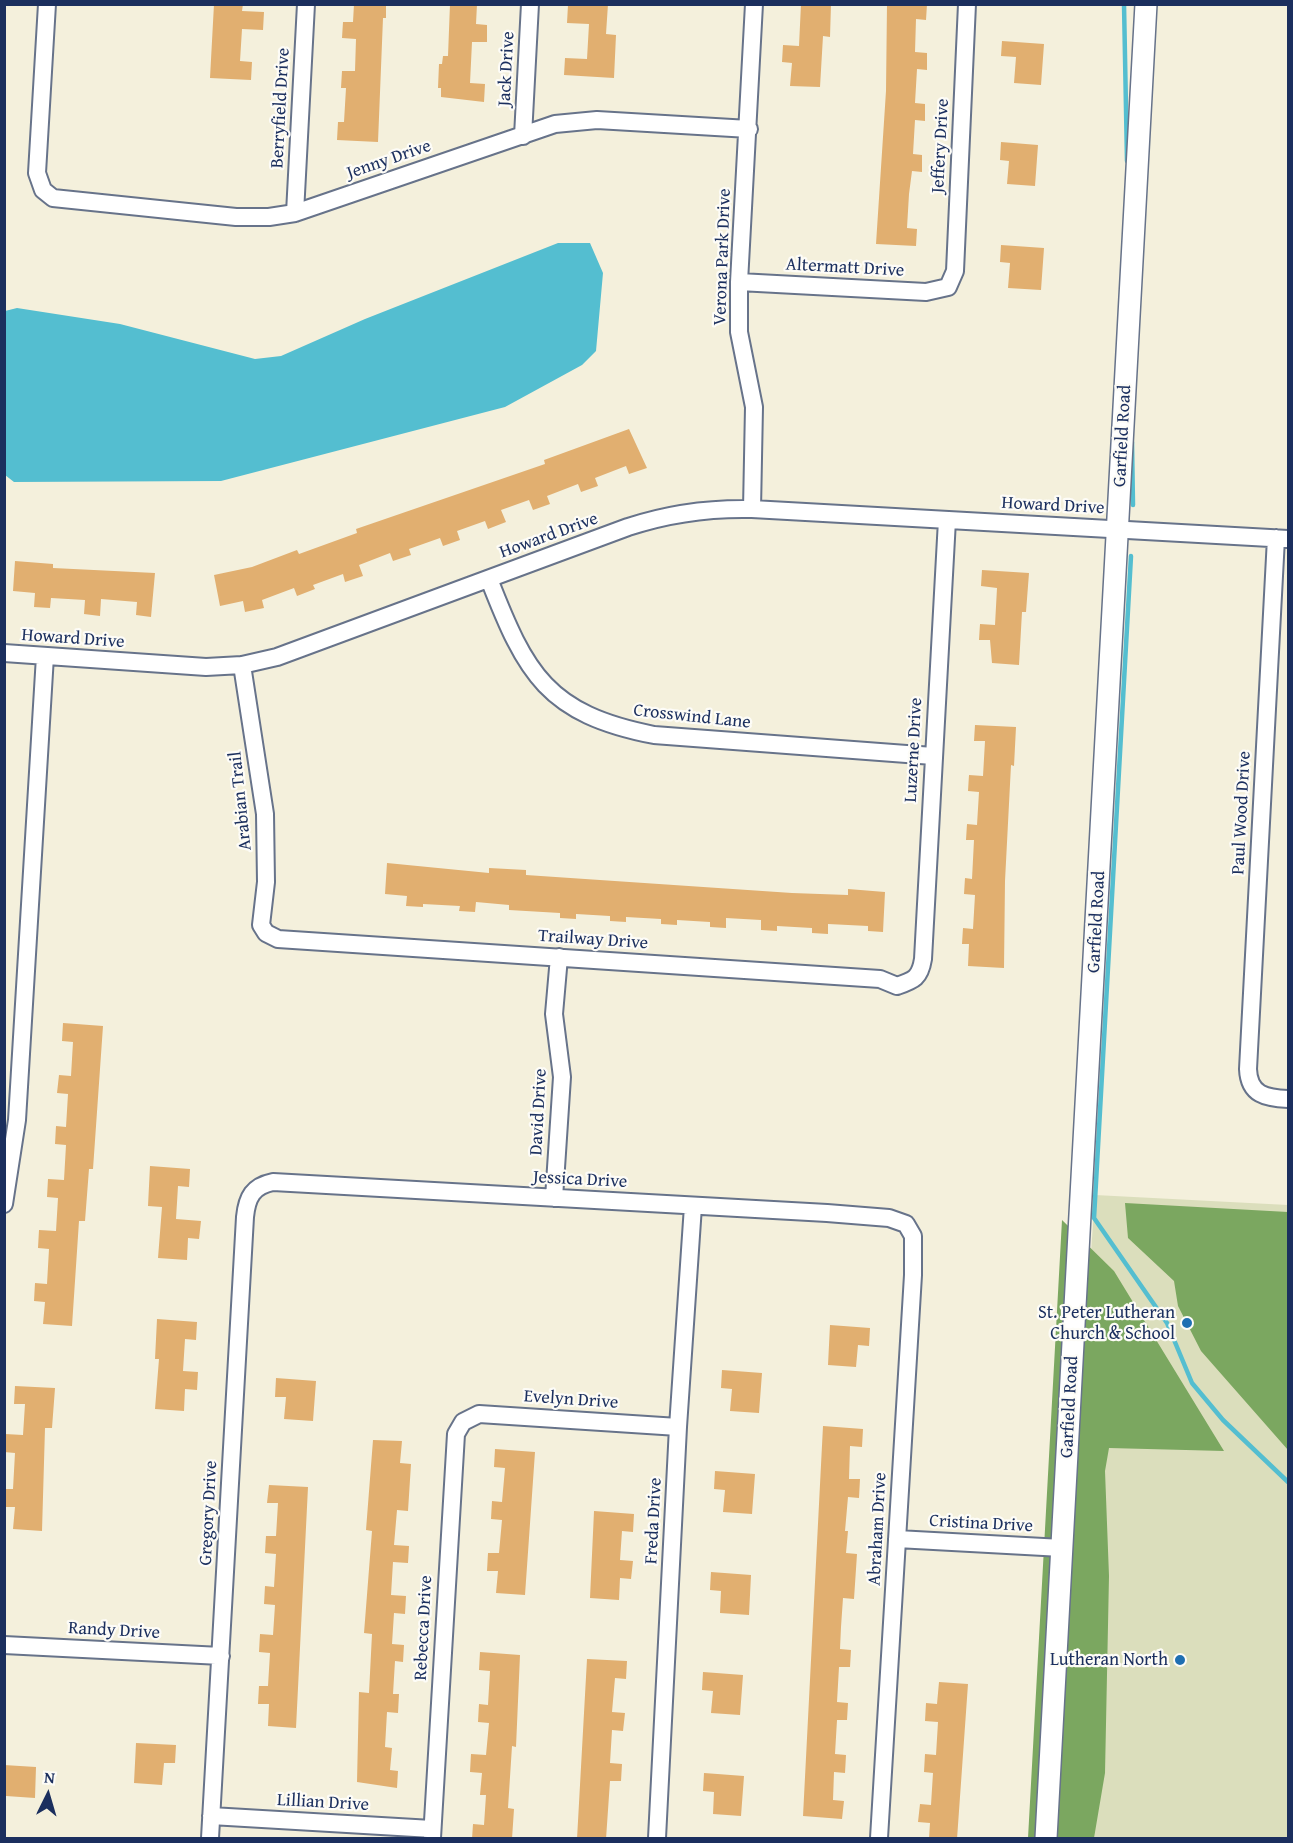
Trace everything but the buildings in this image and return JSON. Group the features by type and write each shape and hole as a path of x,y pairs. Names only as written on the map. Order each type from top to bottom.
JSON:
{"street":[{"name":"Jenny Drive","path":"47,4 37,172 43,190 53,198 236,217 269,217 295,213 555,124 597,120 748,129"},
{"name":"Berryfield Drive","path":"295,213 306,4"},
{"name":"Jack Drive","path":"523,136 530,4"},
{"name":"Verona Park Drive","path":"752,509 754,407 739,332 739,282 754,4"},
{"name":"Jeffery Drive","path":"948,287 955,271 967,4"},
{"name":"Garfield Road","path":"1046,1839 1146,4"},
{"name":"Altermatt Drive","path":"739,282 926,292 948,287"},
{"name":"Howard Drive","path":"4,653 186,666 242,665 277,657 654,519 702,509 752,509 1282,538"},
{"name":"Luzerne Drive","path":"916,980 921,973 923,959 947,520"},
{"name":"Paul Wood Drive","path":"1282,538 1248,1069 1253,1090 1265,1097 1288,1099"},
{"name":"Crosswind Lane","path":"489,579 512,638 536,675 553,694 580,712 615,728 654,735 933,756"},
{"path":"4,1204 17,1120 45,656"},
{"name":"Arabian Trail","path":"242,665 265,814 266,882 261,925 266,933"},
{"name":"Trailway Drive","path":"266,933 278,939 880,979 897,986 916,980"},
{"name":"David Drive","path":"554,1198 562,1077 554,1014 559,957"},
{"name":"Jessica Drive","path":"252,1191 262,1184 273,1182 866,1216 889,1218 906,1224"},
{"name":"Gregory Drive","path":"210,1839 245,1217 246,1203 252,1191"},
{"name":"Freda Drive","path":"657,1839 678,1427 693,1206"},
{"name":"Abraham Drive","path":"879,1839 913,1275 913,1236 906,1224"},
{"name":"Evelyn Drive","path":"463,1422 478,1414 678,1427"},
{"name":"Rebecca Drive","path":"432,1834 452,1479 456,1434 463,1422"},
{"name":"Cristina Drive","path":"897,1539 1062,1548"},
{"name":"Randy Drive","path":"4,1645 221,1656"},
{"name":"Lillian Drive","path":"211,1816 432,1834"}],"shaded area":[{"name":"Lutheran North","path":"1095,1195 1288,1205 1288,1838 1067,1838 1078,1441"}],"green space":[{"path":"1125,1203 1288,1212 1288,1450 1201,1351 1178,1306 1174,1281 1128,1238"},
{"path":"1062,1220 1114,1271 1224,1451 1109,1448 1105,1471 1109,1576 1105,1773 1094,1838 1028,1838"}],"water":[{"path":"558,243 590,243 603,273 596,351 582,365 505,407 221,481 14,482 5,475 5,311 17,308 120,324 255,359 281,356 365,319"}],"waterway":[{"path":"1124,4 1127,161"},
{"path":"1132,442 1133,505"},
{"path":"1131,556 1094,1218 1167,1323 1192,1383 1223,1420 1288,1482"}],"place":[{"name":"St. Peter Lutheran Church & School","path":"1187,1323"},
{"name":"Lutheran North","path":"1180,1660"}]}
